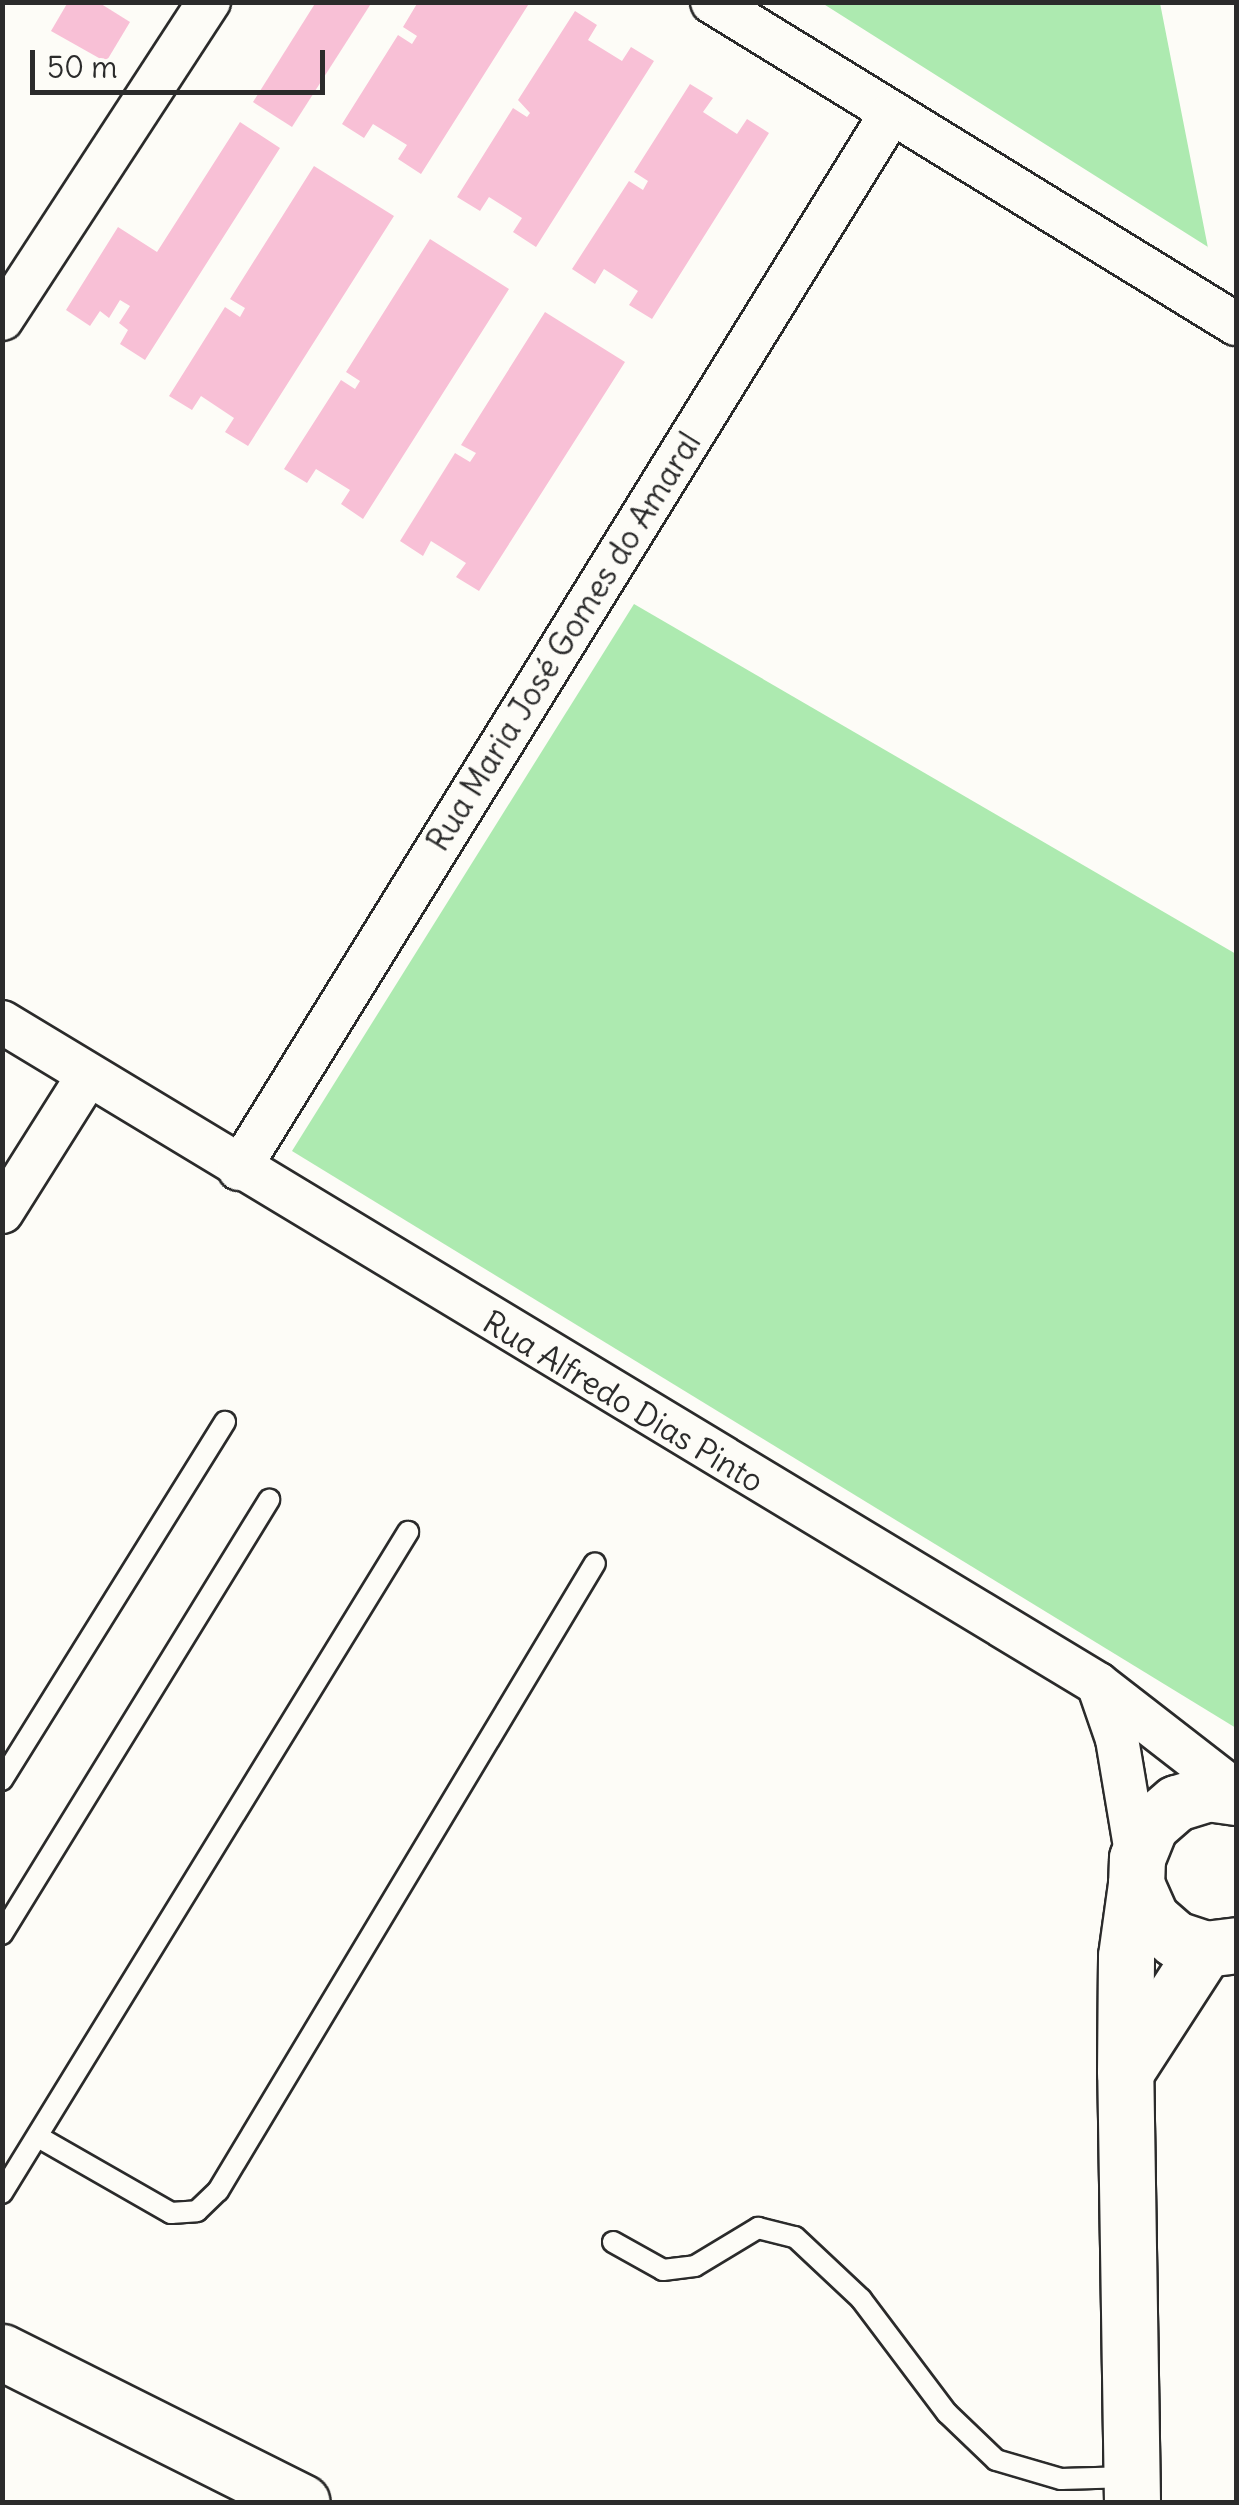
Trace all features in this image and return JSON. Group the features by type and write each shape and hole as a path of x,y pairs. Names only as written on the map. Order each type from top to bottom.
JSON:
{"street":[{"path":"2,319 209,2"},
{"path":"712,2 890,115 1236,324"},
{"name":"Rua Maria José Gomes do Amaral","path":"239,1169 890,115"},
{"name":"Rua Alfredo Dias Pinto","path":"2,1022 87,1078 1098,1684 1236,1794"},
{"path":"2,1212 87,1078"},
{"path":"1098,1684 1117,1739 1136,1871 1151,1918 1175,1939 1221,1947 1125,2073"},
{"path":"1132,2490 1125,2073 1126,1956 1136,1871 1150,1826 1176,1803 1209,1793 1236,1794"},
{"path":"2,2352 302,2502"}],"lane":[{"path":"2,1780 225,1422"},
{"path":"2,1934 269,1500"},
{"path":"2,2193 40,2138 408,1532"},
{"path":"40,2138 171,2213 197,2211 218,2191 595,1563"},
{"path":"613,2242 663,2270 695,2266 758,2228 796,2238 861,2299 947,2413 996,2460 1061,2479 1132,2490"}],"green space":[{"path":"822,3 1160,3 1208,247"},
{"path":"634,604 1236,954 1236,1728 292,1151"}],"building":[{"path":"68,2 98,2 130,22 106,62 51,31"},
{"path":"316,2 372,2 292,127 253,102"},
{"path":"418,2 530,2 421,174 398,159 407,145 373,124 364,138 342,124 398,35 412,44 417,36 403,27"},
{"path":"575,11 597,25 588,40 622,61 631,47 654,61 536,247 513,232 522,218 489,197 480,211 457,197 513,108 527,117 530,113 518,100"},
{"path":"690,84 713,98 703,112 737,134 747,119 769,133 652,319 629,305 638,291 604,269 595,284 572,269 629,181 643,190 648,181 634,172"},
{"path":"240,122 280,148 145,360 120,344 128,330 119,323 130,306 120,300 109,318 100,311 90,326 66,310 118,227 157,252"},
{"path":"314,166 394,216 248,446 225,432 234,418 201,396 192,410 169,396 225,307 240,317 245,308 230,299"},
{"path":"430,239 509,289 363,519 341,504 350,490 316,469 307,483 284,469 341,380 355,389 360,381 346,372"},
{"path":"545,312 625,362 479,591 456,577 466,563 431,541 423,556 400,541 455,453 470,462 476,453 461,445"}]}
